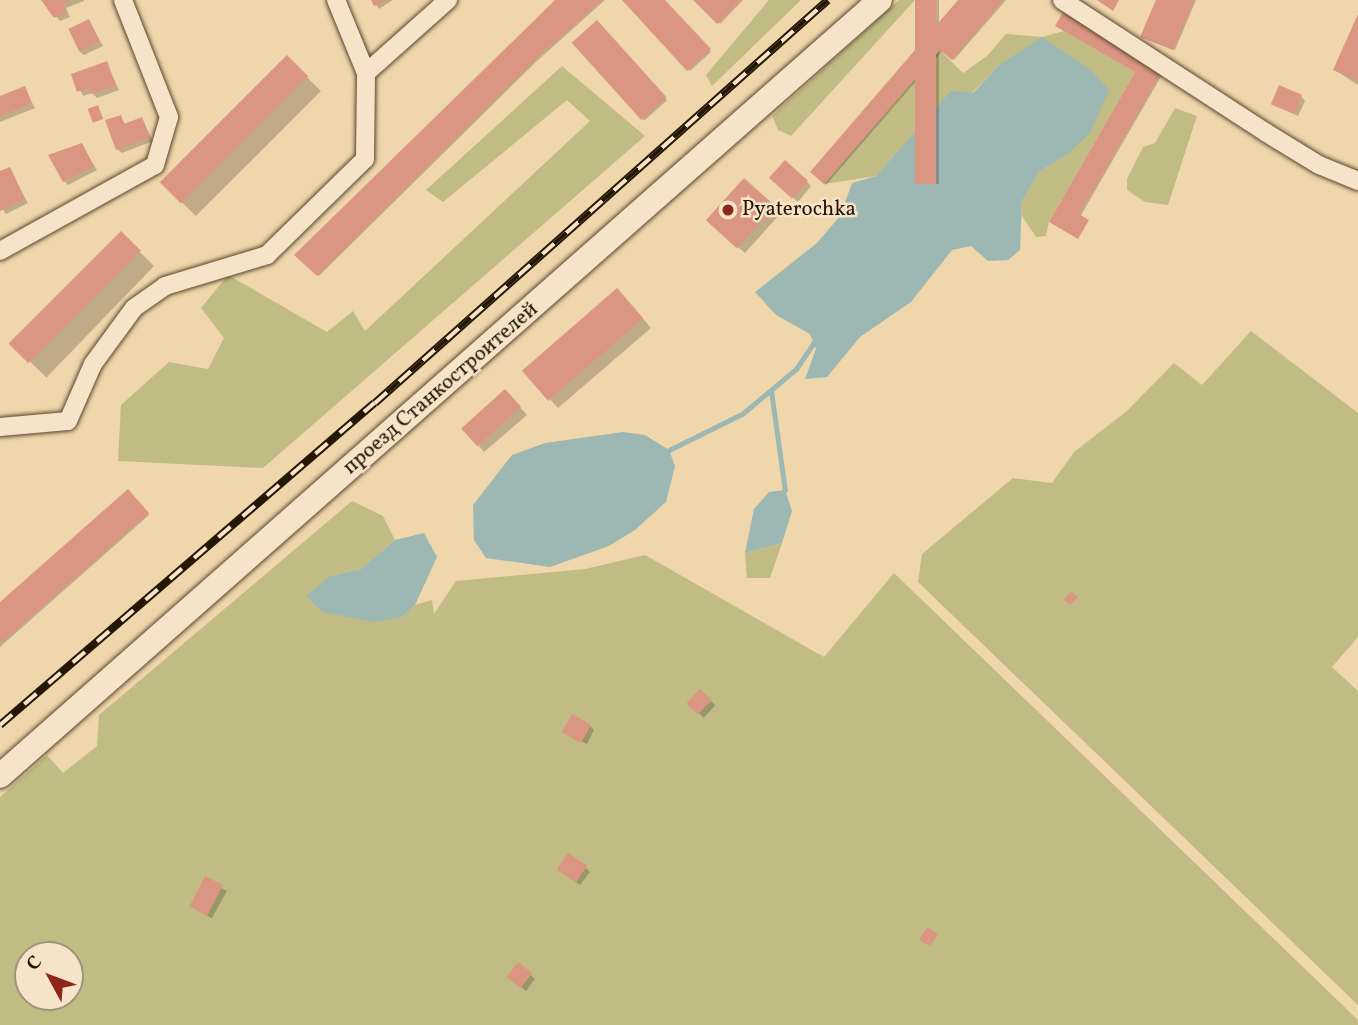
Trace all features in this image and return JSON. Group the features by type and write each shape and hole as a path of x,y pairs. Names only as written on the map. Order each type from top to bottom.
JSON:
{"main road":[{"name":"проезд Станкостроителей","path":"0,776 880,0"}],"street":[{"path":"0,251 155,164 169,117 123,0"},
{"path":"0,426 68,421 93,364 134,308 165,286 267,255 346,181 365,159 366,74 336,0"},
{"path":"366,74 448,0"},
{"path":"1062,0 1265,132 1319,165 1358,181"}],"shaded area":[{"path":"769,0 801,0 712,86 706,75"},
{"path":"899,0 915,0 791,136 778,130 772,116"},
{"path":"1064,31 1135,72 1049,222 1046,236 1036,237 1022,216 1022,201 1039,172 1068,154 999,65 972,93 942,102 876,176 824,184 940,50 963,73 987,56 1006,34 1042,37"},
{"path":"562,66 645,136 263,468 118,461 121,405 169,362 208,369 224,338 201,308 228,275 327,332 353,311 365,331 590,121 567,100 443,202 426,190"},
{"path":"1175,108 1197,116 1168,205 1145,202 1127,190 1127,179 1143,147 1155,143"},
{"path":"1251,331 1358,413 1358,637 1332,667 1358,691 1358,1005 918,582 922,554 1013,478 1052,483 1074,452 1127,411 1174,363 1202,385"},
{"path":"352,501 383,516 395,540 361,569 330,576 402,617 415,605 432,600 434,614 456,581 585,569 645,555 824,657 894,573 1358,1020 1358,1025 0,1025 0,797 47,755 63,773 97,746 99,715"},
{"path":"782,543 770,578 747,578 745,553"}],"water":[{"path":"1042,37 1091,70 1109,90 1090,133 1068,154 1039,172 1022,201 1020,250 1008,260 988,261 971,246 952,250 911,302 860,337 827,377 805,379 816,349 810,334 776,315 755,292 817,243 840,216 852,183 876,176 951,91 973,93 999,65"},
{"path":"623,432 645,435 669,450 675,466 666,502 635,530 609,546 550,567 486,558 474,540 473,505 512,455 545,443"},
{"path":"785,490 792,511 782,543 745,553 754,509 769,492"},
{"path":"424,533 437,557 415,605 402,617 373,622 323,612 306,596 330,576 361,569 395,540"}],"building":[{"path":"41,0 71,0 63,4 66,13 54,18"},
{"path":"371,0 388,0 374,6"},
{"path":"555,0 602,0 537,58 317,276 294,255"},
{"path":"622,0 665,0 711,49 687,71"},
{"path":"693,0 741,0 717,24"},
{"path":"915,0 936,0 936,184 915,184"},
{"path":"958,0 1003,0 952,60 940,50 824,184 810,172"},
{"path":"1097,0 1119,0 1113,11"},
{"path":"1156,0 1194,0 1173,50 1140,37"},
{"path":"1063,12 1163,70 1079,214 1089,220 1078,239 1049,222 1135,72 1055,26"},
{"path":"1358,14 1358,81 1333,70"},
{"path":"89,19 100,41 79,52 68,29"},
{"path":"597,20 667,97 641,120 572,43"},
{"path":"287,55 308,76 181,203 160,182"},
{"path":"107,61 116,85 91,94 89,88 77,92 71,74"},
{"path":"1279,85 1302,95 1294,114 1271,104"},
{"path":"25,86 32,103 0,116 0,96"},
{"path":"98,105 103,119 93,123 88,109"},
{"path":"121,115 124,124 142,117 150,137 116,150 105,120"},
{"path":"82,143 94,166 63,182 48,155"},
{"path":"785,160 808,181 792,199 769,178"},
{"path":"10,167 25,199 0,211 0,171"},
{"path":"744,178 775,206 737,248 706,220"},
{"path":"121,231 141,251 28,363 9,343"},
{"path":"617,288 643,318 548,401 522,371"},
{"path":"505,389 521,407 477,446 461,428"},
{"path":"128,489 149,513 0,644 0,602"},
{"path":"1071,591 1078,597 1070,605 1064,600"},
{"path":"700,689 712,700 698,715 686,704"},
{"path":"572,714 591,725 581,743 562,732"},
{"path":"568,853 587,866 576,882 557,870"},
{"path":"205,876 223,885 207,915 190,906"},
{"path":"927,927 938,934 930,947 919,940"},
{"path":"518,962 532,973 520,988 506,977"}],"waterway":[{"path":"669,450 742,414 796,369 814,342"},
{"path":"771,391 785,490"}],"railway":[{"path":"0,725 375,403 828,0"}],"place":[{"name":"Pyaterochka","path":"728,210"}]}
